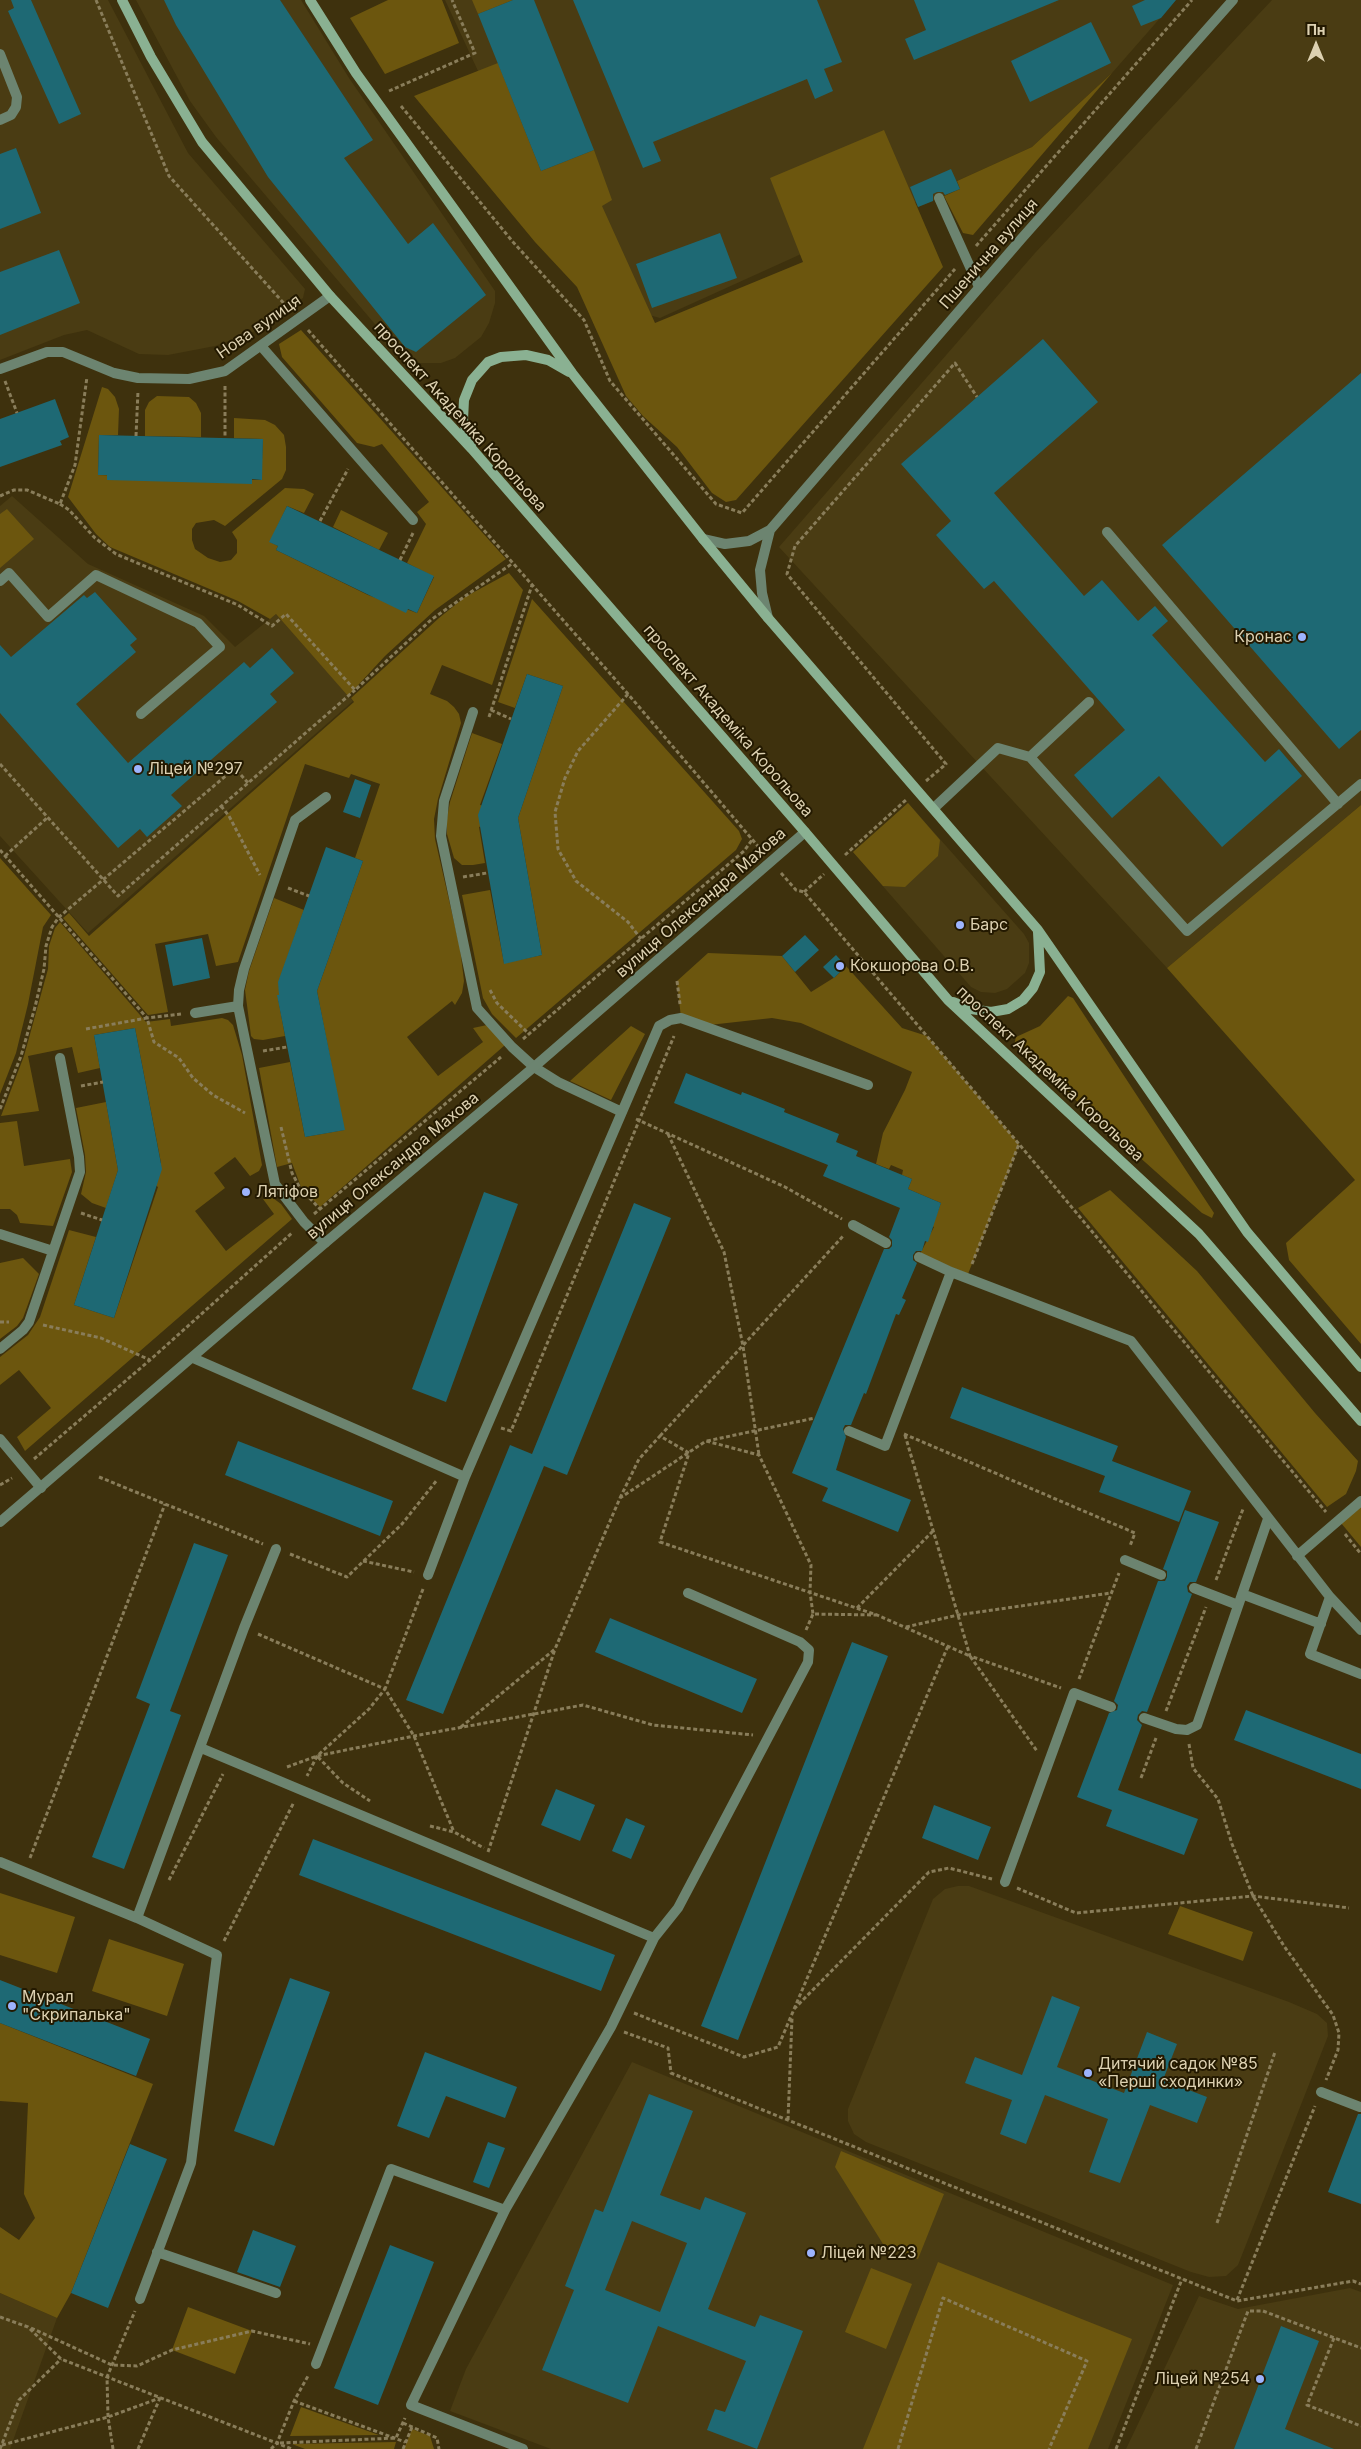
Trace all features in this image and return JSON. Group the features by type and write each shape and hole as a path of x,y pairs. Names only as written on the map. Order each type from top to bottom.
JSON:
{"main road":[{"name":"проспект Академіка Корольова","path":"122,0 151,57 202,142 330,296 472,449 805,832 948,1000 1199,1234 1361,1420"},
{"path":"310,0 356,73 572,373 768,618 918,789 1038,930 1247,1232 1361,1367"},
{"path":"472,449 463,420 464,400 472,380 488,362 501,357 526,355 548,360 572,373"},
{"path":"948,1000 972,1009 991,1012 1008,1009 1023,1000 1033,988 1040,972 1038,930"}],"street":[{"name":"Пшенична вулиця","path":"703,539 725,544 749,542 770,530 979,287 1233,0"},
{"path":"0,54 17,97 16,107 11,115 0,120"},
{"path":"939,198 979,287"},
{"name":"Нова вулиця","path":"0,369 48,352 62,352 114,373 138,378 188,379 225,371 330,296"},
{"path":"262,346 413,520"},
{"name":"Пшенична вулиця","path":"768,618 762,593 760,570 770,530"},
{"path":"1107,532 1338,804"},
{"path":"0,581 9,573 48,617 96,575 198,624 220,647 142,714"},
{"path":"1030,757 1089,702"},
{"path":"473,712 444,801 441,818 441,836 477,1008 512,1047 534,1067 558,1082 622,1112"},
{"path":"934,808 998,748 1030,757 1186,931 1361,784"},
{"path":"325,1243 304,1222 274,1184 238,1006 239,990 244,969 295,820 326,797"},
{"name":"вулиця Олександра Махова","path":"0,1522 325,1243 534,1067 805,832"},
{"path":"195,1013 238,1006"},
{"path":"428,1575 465,1477 659,1026 670,1020 681,1018 868,1085"},
{"path":"0,1349 23,1330 29,1322 80,1172 79,1157 60,1058"},
{"path":"853,1225 886,1243"},
{"path":"0,1234 53,1251"},
{"path":"919,1257 966,1278 1131,1341 1297,1556 1330,1597 1361,1630"},
{"path":"848,1431 885,1446 951,1272"},
{"path":"192,1358 465,1477"},
{"path":"0,1438 41,1488"},
{"path":"1297,1556 1361,1501"},
{"path":"1144,1718 1186,1730 1197,1725 1268,1519"},
{"path":"137,1918 244,1628 276,1549"},
{"path":"1125,1560 1161,1575"},
{"path":"1194,1588 1238,1605"},
{"path":"522,2449 411,2406 505,2210 611,2027 654,1938 678,1908 808,1662 809,1650 800,1642 688,1593"},
{"path":"1242,1594 1321,1624"},
{"path":"1330,1597 1310,1654 1361,1674"},
{"path":"1005,1882 1046,1764 1074,1693 1111,1707"},
{"path":"201,1748 654,1938"},
{"path":"0,1862 137,1918 217,1955 191,2163 140,2299"},
{"path":"1321,2092 1360,2107"},
{"path":"316,2364 391,2168 505,2210"},
{"path":"157,2252 276,2293"}],"path":[{"path":"96,0 169,176 298,319 628,694 771,862 796,890 804,892 1019,1144 1361,1554"},
{"path":"389,91 475,53 452,0"},
{"path":"383,83 513,242 584,320 610,381 716,504 742,513"},
{"path":"60,504 75,465 89,362"},
{"path":"804,892 946,764 787,574 795,546 955,363 977,397"},
{"path":"0,369 18,413"},
{"path":"225,371 225,438"},
{"path":"136,436 138,378"},
{"path":"320,521 356,454"},
{"path":"0,496 14,490 27,490 60,504 69,510 95,538 116,554 238,606 272,626 286,614 355,690"},
{"path":"400,560 414,530 413,520"},
{"path":"0,764 118,896 355,690 432,619 513,563"},
{"path":"488,720 532,585"},
{"path":"628,694 578,751 564,778 555,812 558,849 576,881 628,922 641,939"},
{"path":"484,708 511,719"},
{"path":"0,1109 20,1056 35,1007 44,969 46,946 52,926 59,916 235,768 248,783"},
{"path":"221,806 229,816 269,894"},
{"path":"5,856 48,817"},
{"path":"0,1485 24,1468 150,1360 304,1222 744,851 752,840"},
{"path":"0,850 147,1018 154,1042 179,1058 193,1078 213,1095 261,1123"},
{"path":"465,869 469,886"},
{"path":"451,880 487,873"},
{"path":"273,883 308,896"},
{"path":"284,897 287,888"},
{"path":"511,1431 681,1018 677,980"},
{"path":"489,988 497,1003 529,1034"},
{"path":"86,1029 147,1018 195,1013"},
{"path":"261,1043 265,1061"},
{"path":"247,1054 287,1047"},
{"path":"66,1088 102,1082"},
{"path":"483,1866 555,1648 620,1498 639,1459 853,1225 785,1187 622,1112"},
{"path":"281,1126 292,1173 300,1188 320,1209"},
{"path":"668,1133 724,1252 743,1346 759,1456 811,1565 810,1592 813,1614 800,1642"},
{"path":"966,1278 1019,1144"},
{"path":"68,1208 102,1220"},
{"path":"0,1322 10,1322"},
{"path":"39,1325 101,1338 150,1360"},
{"path":"898,1410 970,1656 1046,1764"},
{"path":"620,1498 706,1441 815,1418"},
{"path":"689,1453 660,1542 877,1615 970,1656 1074,1693 1135,1533 891,1428"},
{"path":"660,1436 689,1453"},
{"path":"706,1441 759,1456"},
{"path":"100,1477 348,1577 402,1524 446,1468"},
{"path":"1141,1778 1249,1495"},
{"path":"25,1873 165,1504"},
{"path":"857,1608 933,1531"},
{"path":"217,1955 317,1756 369,1709 385,1689 428,1575 363,1561"},
{"path":"905,1627 958,1615 1111,1593"},
{"path":"813,1614 877,1615"},
{"path":"244,1628 385,1689 414,1736 454,1832"},
{"path":"621,2008 744,2057 778,2047 948,1646"},
{"path":"461,1728 555,1648"},
{"path":"262,1775 317,1756 535,1712 583,1705 653,1725 759,1735"},
{"path":"1186,1730 1193,1768 1218,1799 1232,1844 1254,1896 1284,1946 1333,2015 1339,2033 1338,2050 1237,2301"},
{"path":"165,1888 230,1761"},
{"path":"794,2009 929,1872 949,1868 1005,1882 1076,1913 1254,1896 1349,1908"},
{"path":"788,2120 792,2014"},
{"path":"611,2027 668,2048 671,2073 1237,2301 1353,2281 1361,2284"},
{"path":"1218,2223 1275,2052"},
{"path":"1116,2449 1182,2279"},
{"path":"898,2449 943,2298 1088,2360 1050,2448 1055,2449"},
{"path":"113,2449 108,2417 106,2377 140,2299"},
{"path":"1196,2449 1248,2311 1263,2311 1361,2348"},
{"path":"0,2317 28,2327 112,2365 137,2366 172,2350 252,2331 322,2347"},
{"path":"28,2327 61,2359 292,2449"},
{"path":"1334,2338 1307,2405 1361,2426"},
{"path":"1,2447 19,2400 61,2359"},
{"path":"272,2449 277,2443 294,2401 316,2364"},
{"path":"1,2447 108,2417 160,2398"},
{"path":"138,2449 160,2398"},
{"path":"294,2401 405,2442"},
{"path":"396,2438 411,2406"},
{"path":"403,2423 437,2438 439,2449"},
{"path":"402,2449 412,2427"},
{"path":"277,2443 396,2438"}],"shaded area":[{"path":"0,0 108,0 188,153 305,289 303,298 258,330 215,346 168,355 139,354 87,330 64,335 0,360"},
{"path":"136,0 301,0 349,78 495,291 495,303 489,323 481,337 455,358 441,363 420,363 402,356 216,137 190,101"},
{"path":"388,0 442,0 459,43 385,74 350,18"},
{"path":"445,0 1176,0 1112,73 1032,147 957,181 960,189 918,207 916,202 660,318 583,297"},
{"path":"472,0 513,0 478,14"},
{"path":"1272,0 1361,0 1361,805 1167,968 779,547 1035,253"},
{"path":"498,63 541,171 594,150 612,200 602,206 655,323 803,262 770,178 884,130 943,267 736,500 726,502 712,493 677,447 643,416 626,396 577,287 535,242 414,96"},
{"path":"1112,73 973,235 963,233 944,196 960,189 957,181 1032,147"},
{"path":"301,330 506,559 435,610 385,656 348,696 276,614 270,619 238,601 110,547 96,534 68,497 102,387 108,389 115,397 119,409 118,435 99,435 98,475 261,480 263,439 234,438 234,418 265,420 275,425 284,435 286,470 282,479 225,526 214,520 196,523 192,529 192,540 195,549 208,558 220,562 231,560 237,553 237,540 232,532 285,488 304,489 314,494 304,513 287,506 270,542 278,546 276,550 368,595 417,613 434,577 407,563 426,524 417,512 429,502 382,444 374,447 357,443 282,357 279,344"},
{"path":"157,396 189,397 196,403 201,413 201,437 145,436 145,410 149,402"},
{"name":"Ліцей №297","path":"12,496 88,564 204,616 235,647 276,614 353,701 88,933 0,836 0,506"},
{"path":"7,509 34,539 0,568 0,514"},
{"path":"341,510 388,533 379,550 333,527"},
{"path":"509,573 523,590 492,685 442,665 430,694 447,701 454,707 459,714 461,723 438,799 434,819 435,839 460,948 464,981 462,993 455,1005 452,1001 407,1037 438,1076 483,1042 473,1028 487,1025 505,1045 320,1207 301,1187 292,1163 277,1167 259,1068 290,1062 305,1137 344,1130 317,991 363,861 355,858 380,784 351,774 349,778 305,764 238,962 216,966 208,934 155,944 168,1012 148,1015 63,918 69,913 89,936 354,702 351,698 439,618 465,597"},
{"path":"532,599 739,831 742,839 736,850 516,1038 492,1014 483,998 462,895 490,890 504,963 542,955 518,818 563,686 527,674 515,708 498,702"},
{"path":"472,733 502,744 480,805 484,806 482,826 479,827 485,863 462,865 454,858 447,834 447,818 450,802"},
{"path":"908,803 1024,934 1029,943 1029,963 1025,973 1007,989 995,993 981,992 971,987 853,852"},
{"path":"908,803 940,840 938,856 905,887 883,886 853,852"},
{"path":"1361,805 1361,1344 1289,1260 1286,1243 1355,1180 1167,968"},
{"path":"0,858 51,915 43,927 16,1053 0,1094"},
{"path":"274,898 304,910 279,981 281,995 278,995 278,998 285,1036 263,1040 254,1039 251,1036 245,990 249,971"},
{"path":"60,922 146,1022 170,1019 171,1026 222,1018 228,1020 233,1025 242,1055 262,1165 259,1171 250,1176 235,1157 214,1173 225,1188 195,1211 226,1251 274,1214 263,1199 273,1198 281,1204 292,1219 25,1451 17,1437 51,1408 19,1370 0,1385 0,1357 28,1335 40,1317 69,1230 96,1237 74,1305 114,1318 158,1187 154,1184 161,1163 135,1028 94,1035 100,1068 78,1073 72,1047 28,1056 39,1111 1,1116 24,1056 48,969 49,946 55,928"},
{"path":"708,953 782,956 811,992 835,977 846,966 902,1028 927,1036 1019,1144 968,1274 920,1254 934,1227 932,1226 941,1203 908,1189 912,1179 902,1175 903,1170 891,1165 889,1169 876,1164 883,1133 912,1072 801,1023 772,1018 709,1025 681,1018 677,981"},
{"path":"1068,996 1073,998 1214,1213 1212,1218 1202,1213 1014,1045 1016,1037 1040,1026"},
{"path":"631,1026 645,1034 611,1100 570,1081"},
{"path":"106,1102 118,1170 106,1208 92,1203 81,1194 86,1172 85,1155 76,1108"},
{"path":"17,1121 24,1166 70,1159 72,1172 53,1226 20,1223 17,1215 10,1209 0,1209 0,1123"},
{"path":"1110,1190 1197,1271 1315,1413 1358,1461 1356,1471 1346,1494 1327,1507 1078,1208"},
{"path":"23,1258 39,1274 23,1318 17,1326 0,1339 0,1263"},
{"path":"1361,1506 1361,1547 1341,1523"},
{"name":"Дитячий садок №85 «Перші сходинки»","path":"969,1886 1289,2002 1317,2014 1327,2023 1328,2036 1238,2265 1226,2276 1209,2277 1191,2272 866,2142 854,2134 848,2121 848,2109 933,1899 945,1889"},
{"path":"0,1893 75,1917 57,1973 0,1955"},
{"path":"1180,1906 1253,1932 1243,1961 1168,1934"},
{"path":"109,1939 184,1964 167,2016 92,1991"},
{"path":"0,2023 153,2084 71,2293 57,2318 0,2293 0,2227 19,2240 35,2218 24,2194 28,2103 0,2101"},
{"name":"Ліцей №223","path":"632,2062 1173,2285 1108,2449 551,2449 450,2411 466,2369"},
{"path":"841,2151 944,2194 918,2259 883,2244 835,2167"},
{"path":"938,2262 1132,2339 1088,2449 863,2449"},
{"path":"871,2268 912,2284 886,2349 845,2332"},
{"name":"Ліцей №254","path":"1350,2288 1361,2292 1361,2449 1126,2449 1199,2296 1238,2309"},
{"path":"0,2293 57,2318 10,2449 0,2449"},
{"path":"188,2307 252,2331 235,2374 172,2350"},
{"path":"301,2407 379,2435 290,2436"},
{"path":"412,2429 430,2436 434,2449 404,2449"},
{"path":"396,2442 394,2449 305,2449 292,2444"}],"building":[{"path":"11,0 31,0 81,114 59,124 8,11 14,8"},
{"path":"164,0 280,0 373,140 344,158 408,244 433,223 486,295 416,352 405,347 268,177 176,25"},
{"path":"513,0 534,0 594,150 541,171 478,14"},
{"path":"573,0 817,0 842,62 824,69 833,91 815,99 807,79 653,142 661,161 643,168"},
{"path":"914,0 1059,0 914,60 905,39 926,30"},
{"path":"1145,0 1176,0 1161,18 1141,26 1132,6"},
{"path":"1091,22 1111,63 1030,102 1011,61"},
{"path":"16,148 41,213 0,229 0,154"},
{"path":"951,169 960,189 945,195 943,192 937,192 933,194 933,201 918,207 910,187"},
{"path":"720,233 737,278 652,308 636,264"},
{"path":"59,250 80,303 0,335 0,272"},
{"path":"1043,339 1098,402 994,493 1084,596 1102,580 1138,621 1155,606 1168,621 1152,635 1265,762 1279,749 1302,776 1222,847 1159,776 1112,818 1074,775 1125,730 994,581 984,589 936,535 951,521 901,464"},
{"name":"Кронас","path":"1361,373 1361,730 1339,749 1162,545"},
{"path":"55,399 69,437 60,441 62,445 0,467 0,419"},
{"path":"99,435 263,439 262,480 252,479 252,484 107,480 107,475 98,475"},
{"path":"287,506 434,576 417,613 408,609 406,613 276,550 278,546 269,542"},
{"path":"95,592 137,639 130,645 136,652 76,704 128,763 244,662 250,668 272,648 294,673 270,694 277,702 171,795 182,806 147,837 140,829 118,848 0,713 0,645 11,657 84,595 87,598"},
{"path":"527,674 563,686 518,818 542,955 504,964 478,815"},
{"path":"355,779 371,785 360,818 343,812"},
{"path":"326,847 363,861 317,991 345,1130 305,1137 277,995 279,995 278,982"},
{"path":"805,935 819,950 795,972 782,956"},
{"path":"202,938 210,978 173,986 165,945"},
{"path":"836,955 846,966 834,978 823,967"},
{"path":"135,1028 162,1169 114,1318 74,1305 118,1170 94,1035"},
{"path":"686,1073 741,1095 742,1092 755,1097 785,1109 784,1112 839,1134 836,1142 858,1151 856,1156 912,1179 908,1189 941,1203 928,1242 925,1241 922,1251 916,1251 913,1255 913,1260 917,1263 902,1298 906,1300 899,1315 896,1314 866,1394 864,1393 851,1425 845,1425 843,1429 846,1437 836,1470 911,1500 898,1532 822,1501 828,1488 792,1473 884,1249 889,1249 892,1246 892,1240 889,1237 900,1208 823,1176 828,1165 674,1103"},
{"path":"484,1192 518,1204 446,1402 412,1389"},
{"path":"634,1203 671,1218 567,1475 544,1466 443,1714 406,1700 510,1445 532,1454"},
{"path":"962,1387 1118,1446 1112,1461 1191,1491 1179,1522 1099,1492 1105,1476 950,1418"},
{"path":"238,1441 393,1501 380,1536 225,1475"},
{"path":"1185,1510 1219,1522 1196,1582 1190,1582 1187,1586 1188,1592 1192,1594 1147,1712 1142,1711 1138,1715 1137,1720 1142,1725 1118,1790 1198,1819 1184,1855 1106,1826 1112,1810 1077,1797 1109,1713 1117,1710 1118,1705 1114,1701 1158,1581 1165,1581 1167,1577 1167,1571 1163,1569"},
{"path":"194,1543 228,1555 170,1711 181,1715 124,1869 92,1857 150,1704 136,1698"},
{"path":"610,1618 757,1679 742,1713 595,1652"},
{"path":"852,1642 888,1656 738,2040 701,2026"},
{"path":"1246,1710 1361,1754 1361,1789 1234,1740"},
{"path":"556,1789 595,1805 580,1841 541,1825"},
{"path":"934,1805 991,1827 978,1860 922,1838"},
{"path":"626,1818 645,1826 631,1859 612,1851"},
{"path":"313,1839 615,1955 601,1991 299,1875"},
{"path":"290,1978 330,1992 274,2146 234,2131"},
{"path":"0,1980 150,2039 136,2076 0,2023"},
{"path":"1052,1996 1080,2007 1057,2067 1124,2093 1147,2032 1177,2044 1163,2080 1207,2097 1197,2123 1150,2105 1120,2183 1089,2172 1108,2119 1045,2095 1026,2144 1000,2134 1012,2100 965,2083 975,2057 1022,2075"},
{"path":"425,2052 517,2087 505,2118 446,2096 429,2138 397,2126"},
{"path":"649,2094 693,2111 660,2195 700,2210 705,2197 746,2213 708,2309 755,2327 760,2315 803,2331 757,2449 707,2430 715,2409 725,2412 746,2361 658,2326 628,2403 542,2370 574,2290 565,2286 595,2209 603,2212","holes":["632,2221 687,2243 660,2312 605,2290"]},
{"path":"1358,2114 1361,2114 1361,2204 1328,2192"},
{"path":"488,2142 505,2148 489,2188 473,2182"},
{"path":"130,2144 167,2159 108,2308 71,2293"},
{"path":"253,2230 296,2246 280,2287 237,2272"},
{"path":"390,2245 434,2262 378,2405 334,2388"},
{"path":"1281,2326 1319,2341 1285,2429 1334,2449 1234,2449"}],"place":[{"name":"Кронас","path":"1302,637"},
{"name":"Ліцей №297","path":"138,769"},
{"name":"Барс","path":"960,925"},
{"name":"Кокшорова О.В.","path":"840,966"},
{"name":"Лятіфов","path":"246,1192"},
{"name":"Мурал \"Скрипалька\"","path":"12,2006"},
{"name":"Дитячий садок №85 «Перші сходинки»","path":"1088,2073"},
{"name":"Ліцей №223","path":"811,2253"},
{"name":"Ліцей №254","path":"1260,2379"}]}
